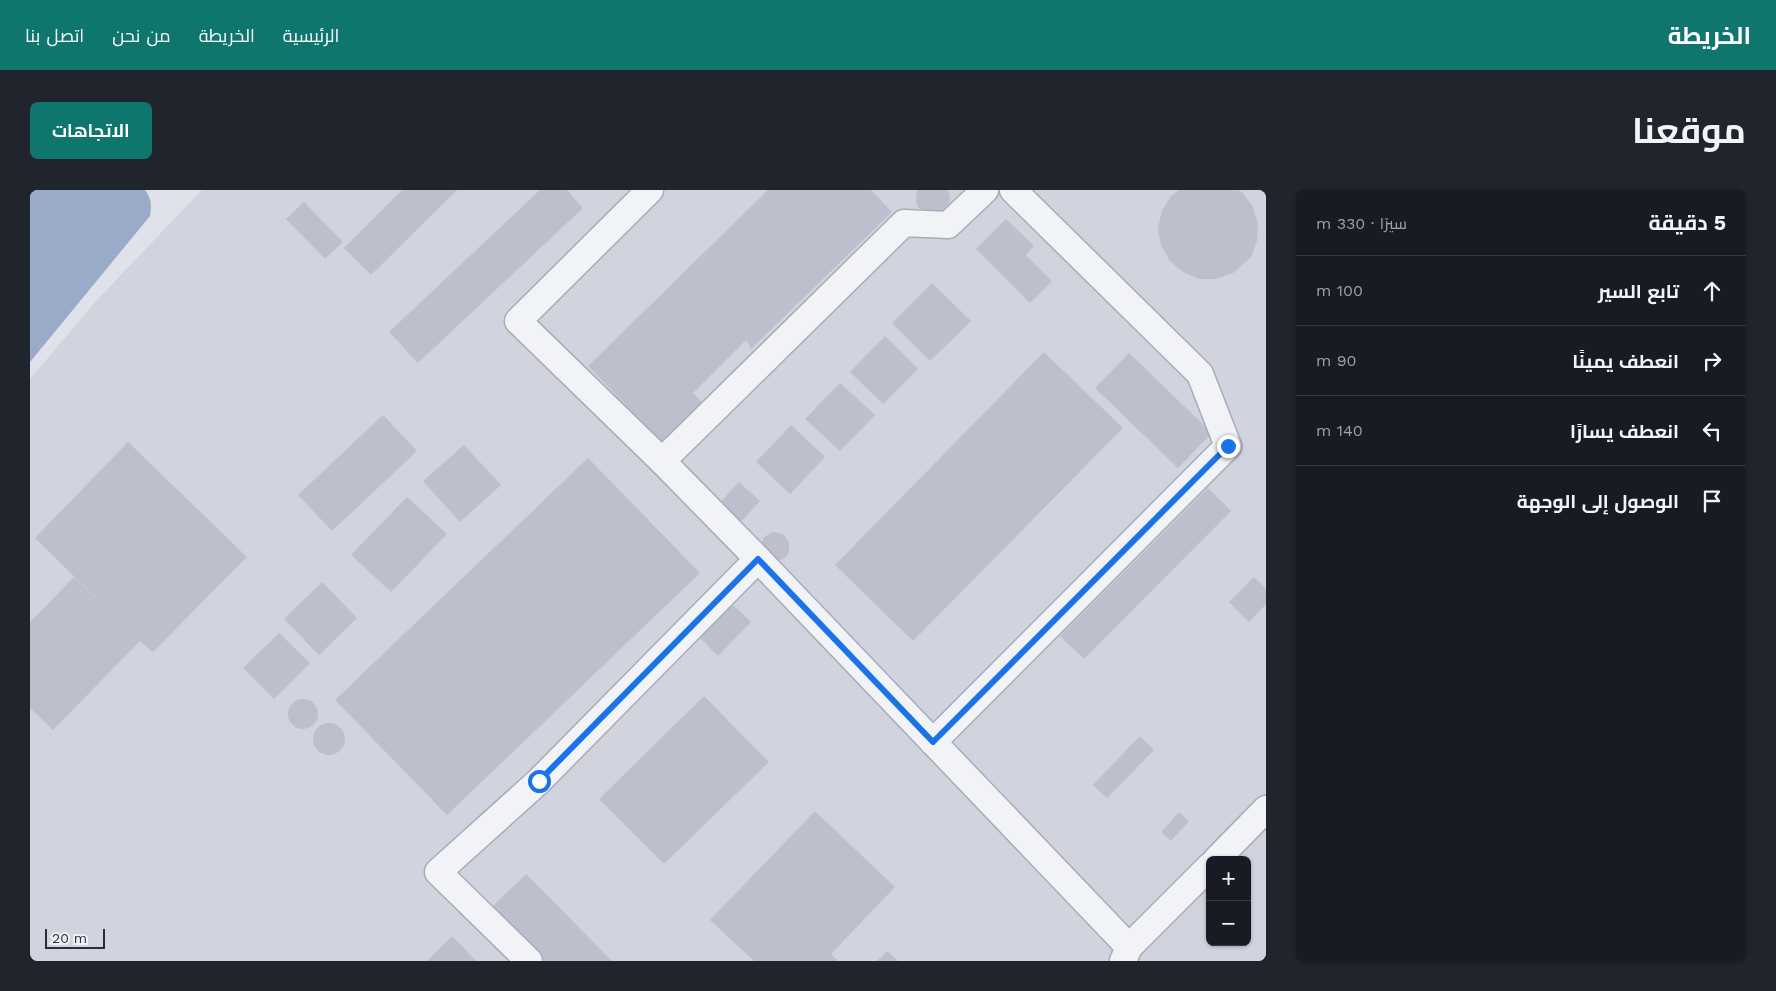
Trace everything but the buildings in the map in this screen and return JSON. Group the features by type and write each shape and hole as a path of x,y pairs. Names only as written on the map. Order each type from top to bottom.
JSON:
{"lane":[{"path":"650,190 518,321 662,461 758,559 933,742 1126,954 1206,870"},
{"path":"662,461 904,223 948,225 985,190"},
{"path":"933,742 1228,446 1200,374 1013,190"},
{"path":"528,961 438,872 539,781 758,559"},
{"path":"1220,856 1266,809"}],"shaded area":[{"path":"202,190 1266,190 1266,961 30,961 30,379 96,301"}],"water":[{"path":"30,190 145,190 150,199 151,208 150,216 30,362"}],"route":[{"path":"539,781 758,559 933,742 1228,446"}]}
